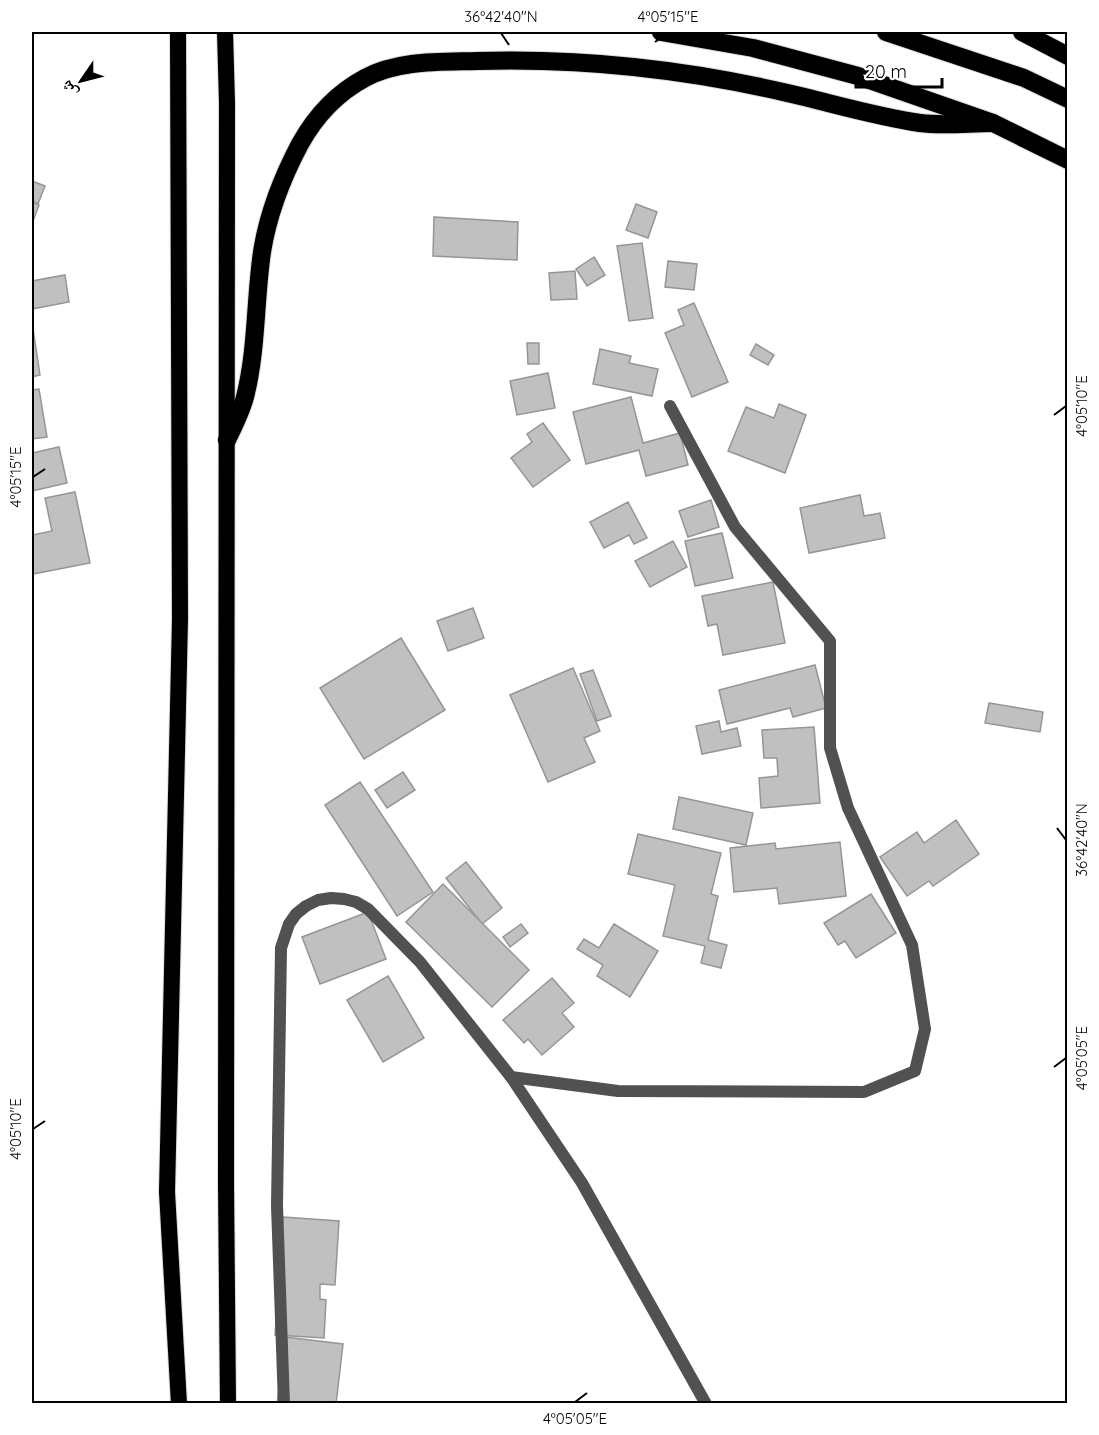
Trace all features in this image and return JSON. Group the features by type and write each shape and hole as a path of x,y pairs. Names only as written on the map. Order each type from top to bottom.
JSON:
{"highway":[{"path":"178,32 180,619 167,1192 179,1404"},
{"path":"225,32 227,103 226,1183 228,1404"},
{"path":"661,32 753,48 858,76 993,123 1068,160"},
{"path":"886,32 1024,78 1068,99"},
{"path":"1022,32 1068,56"},
{"path":"227,440 244,399 249,377 262,253 277,195 302,141 319,116 346,89 366,77 386,69 439,62 508,60 578,62 647,68 715,78 849,109 922,123 993,123"}],"street":[{"path":"511,1077 618,1091 864,1092 915,1071 926,1029 912,945 848,808 830,748 831,640 735,527 670,406"},
{"path":"284,1404 278,1206 281,948 289,924 296,914 318,900 331,898 344,898 368,909 420,962 511,1077 582,1183 706,1404"}],"building":[{"path":"32,181 45,186 38,204 32,201"},
{"path":"32,202 39,205 32,224"},
{"path":"636,204 657,212 648,238 626,230"},
{"path":"434,217 518,222 517,260 433,256"},
{"path":"642,243 653,318 629,321 617,246"},
{"path":"594,257 605,275 587,286 576,269"},
{"path":"668,261 697,264 694,290 665,287"},
{"path":"575,271 577,299 551,300 549,273"},
{"path":"65,275 69,302 32,309 32,281"},
{"path":"694,303 728,382 692,397 665,333 684,325 678,310"},
{"path":"32,322 40,375 32,377"},
{"path":"527,343 539,343 539,364 528,364"},
{"path":"756,344 774,355 768,365 750,355"},
{"path":"600,349 631,356 629,363 658,369 652,396 593,384"},
{"path":"548,373 555,408 517,415 510,381"},
{"path":"39,389 47,437 32,439 32,390"},
{"path":"631,397 643,443 680,433 688,465 646,476 639,450 586,464 573,412"},
{"path":"779,404 806,415 785,473 728,451 746,407 774,418"},
{"path":"543,423 570,460 533,487 511,458 532,442 527,434"},
{"path":"59,447 67,483 32,491 32,453"},
{"path":"75,492 90,563 33,574 32,535 52,531 45,498"},
{"path":"860,495 864,516 880,513 885,538 809,553 800,508"},
{"path":"711,500 719,527 688,537 679,511"},
{"path":"628,502 647,538 634,544 629,535 604,548 590,522"},
{"path":"722,533 733,578 695,586 685,541"},
{"path":"673,541 687,567 650,587 635,561"},
{"path":"773,582 785,643 723,655 717,624 708,626 702,596"},
{"path":"473,608 484,638 448,651 437,621"},
{"path":"401,638 445,710 364,759 320,688"},
{"path":"815,665 826,708 793,717 790,708 727,724 719,690"},
{"path":"573,668 600,731 584,738 595,762 548,782 510,695"},
{"path":"593,670 611,716 597,721 580,674"},
{"path":"989,703 1043,712 1040,732 985,723"},
{"path":"719,721 721,732 737,728 741,746 702,754 696,726"},
{"path":"814,727 820,803 761,808 759,778 778,776 777,758 764,758 762,730"},
{"path":"403,772 415,790 387,808 375,790"},
{"path":"360,782 433,892 397,916 325,805"},
{"path":"679,797 753,813 746,845 673,829"},
{"path":"956,820 979,854 933,886 929,881 907,896 880,857 917,832 924,843"},
{"path":"638,834 721,853 711,894 718,896 708,940 727,945 721,968 701,963 705,946 663,936 675,885 628,874"},
{"path":"840,842 846,896 779,904 777,888 734,892 730,848 775,843 776,849"},
{"path":"466,862 502,908 482,924 446,878"},
{"path":"443,884 529,970 492,1007 406,922"},
{"path":"871,894 896,933 856,958 845,941 838,945 824,923"},
{"path":"368,912 386,959 320,984 302,937"},
{"path":"521,924 528,933 510,947 503,937"},
{"path":"614,924 658,951 630,997 597,976 603,965 577,949 584,939 599,948"},
{"path":"388,976 424,1038 383,1062 347,1000"},
{"path":"552,978 574,1003 562,1013 574,1027 542,1055 528,1039 524,1043 503,1020"},
{"path":"283,1217 339,1221 335,1285 320,1284 320,1299 326,1300 324,1338 275,1335"},
{"path":"285,1337 343,1344 336,1404 277,1404"}]}
